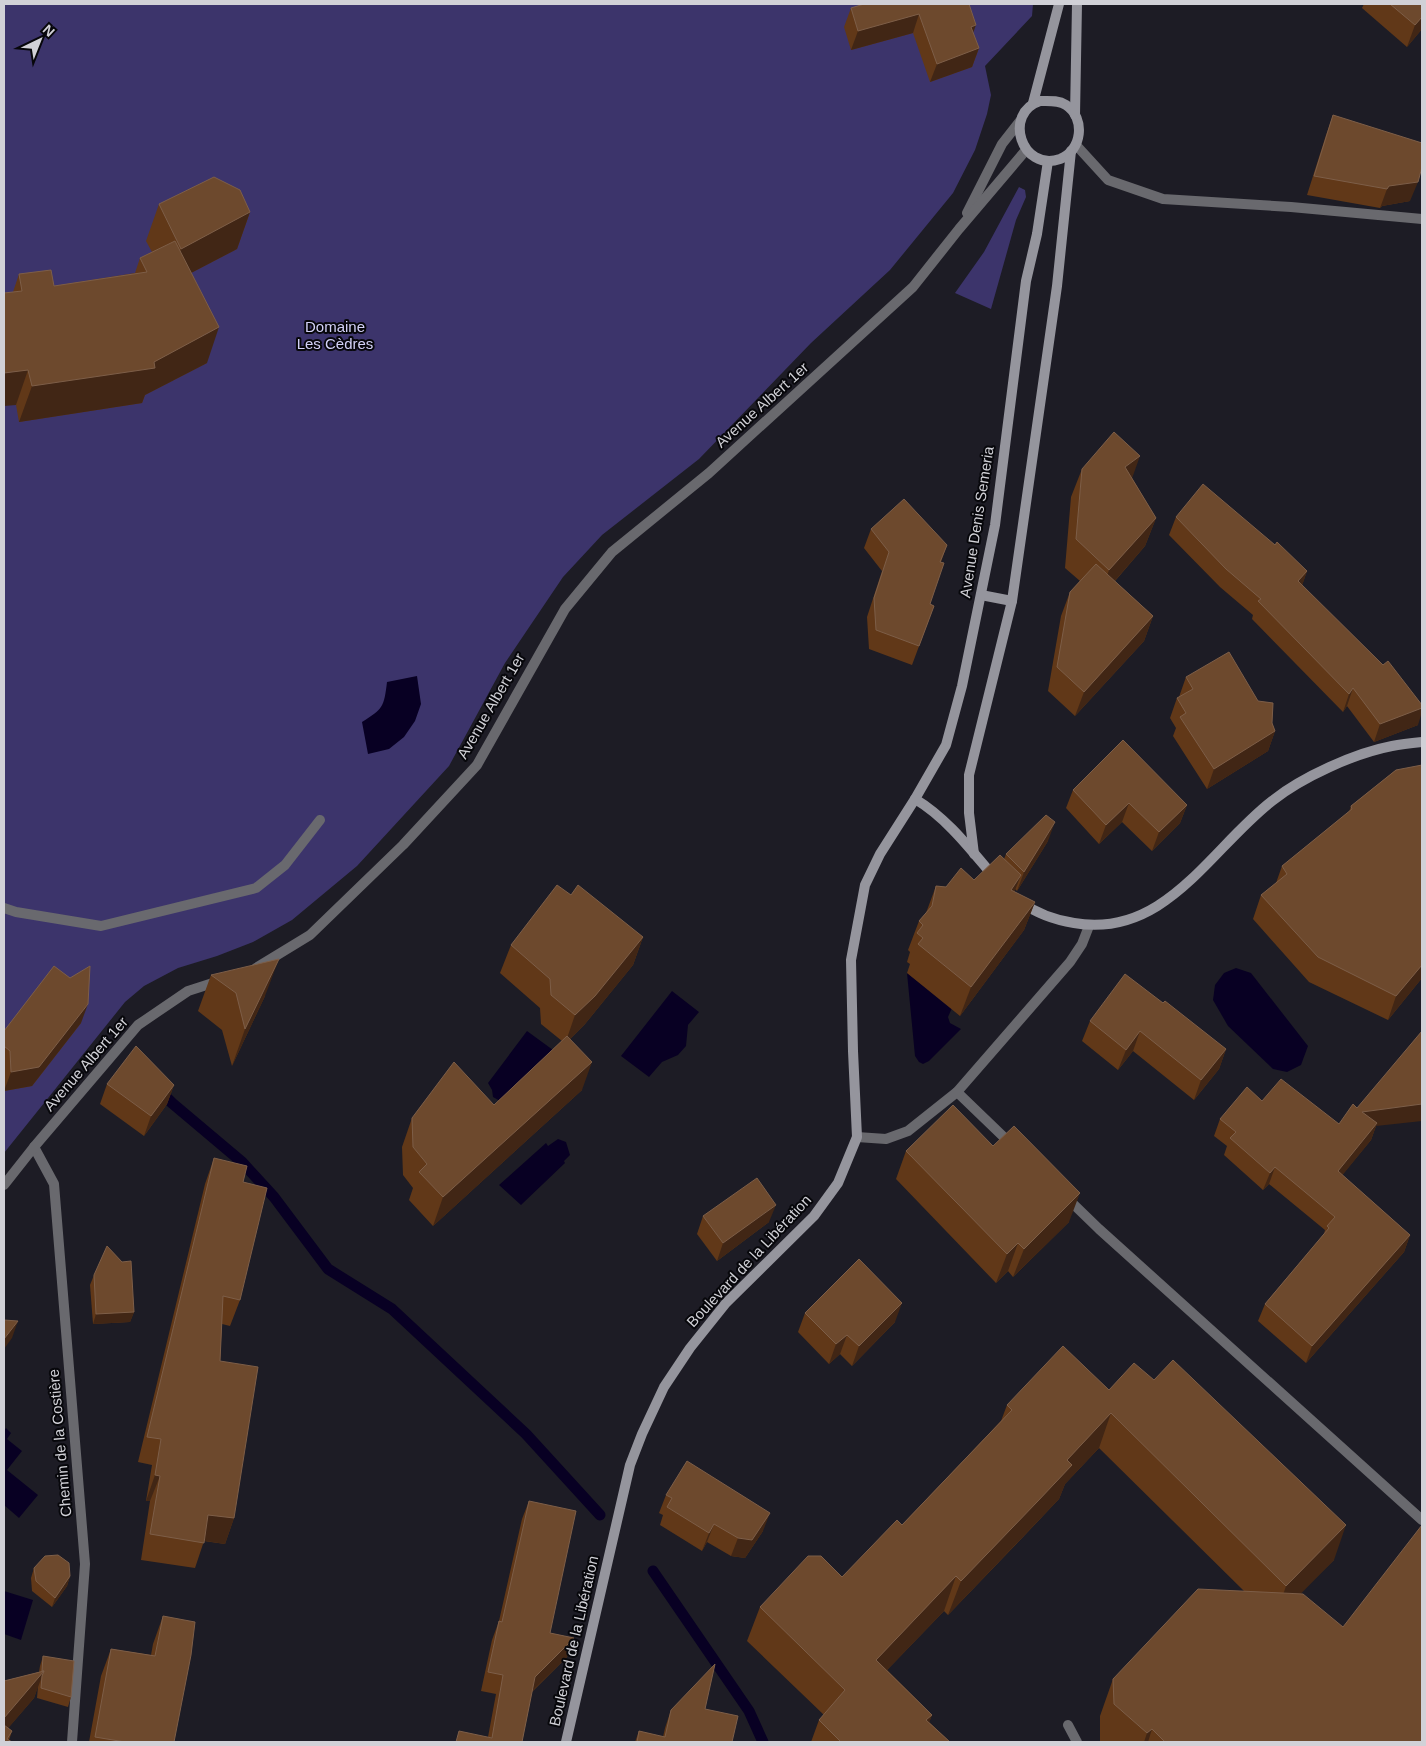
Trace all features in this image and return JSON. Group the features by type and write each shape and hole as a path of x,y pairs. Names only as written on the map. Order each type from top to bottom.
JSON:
{"main road":[{"path":"1059,4 1033,104 1020,121 1020,136 1026,150 1036,157 1048,161 1061,158 1074,148"},
{"path":"974,854 969,813 969,776 1012,601 1057,286 1074,148 1079,127 1075,115 1077,4"},
{"path":"1033,104 1040,101 1055,101 1067,106 1075,115"},
{"name":"Avenue Denis Semeria","path":"915,799 946,745 962,686 981,595 995,525 1026,281 1037,234 1048,161"},
{"path":"981,595 1012,601"},
{"path":"1012,895 1026,905 1056,920 1089,926 1124,921 1155,908 1180,890 1247,823 1272,801 1306,778 1347,760 1390,746 1422,742"},
{"path":"915,799 929,807 1000,883"},
{"name":"Boulevard de la Libération","path":"566,1742 630,1465 664,1387 690,1348 726,1303 814,1216 838,1183 857,1137 852,1051 851,960 865,886 880,854 915,799"}],"street":[{"name":"Avenue Albert 1er","path":"959,229 1002,144 1020,121"},
{"path":"1074,148 1108,180 1163,199 1291,207 1422,219"},
{"name":"Avenue Albert 1er","path":"244,973 253,970 310,935 403,845 477,765 565,609 612,552 710,473 913,288 959,229 1026,150"},
{"path":"4,908 16,912 101,926 256,888 285,865 320,820"},
{"path":"857,1137 886,1139 908,1132 957,1092 1070,962 1082,944 1089,926"},
{"name":"Avenue Albert 1er","path":"4,1185 138,1025 188,991 225,979"},
{"path":"957,1092 1021,1154"},
{"name":"Chemin de la Costière","path":"34,1147 54,1184 85,1564 72,1742"},
{"path":"1056,1188 1106,1236 1422,1520"},
{"path":"1068,1725 1077,1742"}],"green space":[{"name":"Domaine Les Cèdres","path":"4,4 1033,4 1032,16 985,66 991,95 987,114 975,150 953,193 890,270 811,343 699,459 602,535 563,577 505,663 449,766 357,866 292,920 253,942 178,968 144,986 125,1002 4,1153"},
{"path":"1019,187 1025,190 1026,197 1016,220 991,309 955,293 984,252"}],"shaded area":[{"path":"417,676 421,704 415,721 404,737 389,749 368,754 362,722 374,714 381,706 385,697 387,682"},
{"path":"1236,968 1251,973 1308,1046 1301,1065 1287,1072 1273,1069 1228,1026 1213,1000 1215,985 1224,973"},
{"path":"907,973 952,1008 948,1017 950,1023 961,1029 929,1061 923,1064 915,1056"},
{"path":"672,991 699,1012 688,1025 686,1046 678,1055 662,1062 649,1077 621,1056"},
{"path":"527,1031 553,1050 500,1101 493,1097 488,1083"},
{"path":"558,1139 566,1142 570,1155 564,1161 565,1163 521,1205 499,1185 546,1143 548,1146"},
{"path":"6,1428 11,1433 7,1439 22,1451 7,1470 38,1495 19,1518 4,1505 4,1431"},
{"path":"4,1591 33,1600 21,1640 4,1634"}],"building":[{"path":"864,4 969,4 976,25 971,27 979,48 937,64 919,14 858,31 851,8"},
{"path":"1390,4 1422,4 1422,17 1415,25"},
{"path":"1333,115 1422,143 1422,167 1418,182 1389,186 1387,189 1314,176"},
{"path":"214,177 240,190 250,212 181,249 159,204"},
{"path":"175,241 219,327 154,362 155,368 32,386 28,370 4,373 4,293 22,291 19,274 51,270 54,286 147,272 140,258"},
{"path":"1114,432 1140,456 1125,467 1156,518 1109,570 1076,539 1082,469"},
{"path":"1203,484 1275,545 1277,542 1307,571 1298,581 1383,665 1388,661 1422,705 1422,708 1380,724 1353,688 1349,694 1258,601 1261,599 1226,569 1176,517"},
{"path":"904,499 947,545 940,562 944,563 930,604 934,606 919,646 876,630 874,598 889,552 871,529"},
{"path":"1096,564 1153,616 1084,692 1057,667 1070,592"},
{"path":"1229,652 1258,701 1273,703 1272,723 1275,731 1214,769 1180,717 1186,713 1177,698 1193,689 1186,677"},
{"path":"1123,740 1187,805 1159,832 1129,803 1106,825 1073,790"},
{"path":"1422,765 1422,965 1396,996 1318,957 1261,895 1287,874 1282,866 1352,809 1351,806 1396,770"},
{"path":"1046,815 1055,822 1024,872 1006,854"},
{"path":"1000,855 1021,875 1011,890 1035,902 971,987 918,944 923,938 917,933 923,925 919,921 932,906 936,886 946,887 961,868 974,880"},
{"path":"557,885 571,895 578,885 643,937 595,996 575,1015 551,995 550,979 511,945"},
{"path":"279,959 245,1029 236,993 211,975"},
{"path":"54,966 70,978 90,966 88,1004 39,1067 11,1072 10,1051 4,1046 4,1031"},
{"path":"1125,974 1163,1003 1165,1001 1226,1049 1201,1080 1140,1031 1126,1050 1090,1021"},
{"path":"1422,1031 1422,1104 1362,1112 1377,1123 1338,1171 1410,1235 1312,1346 1265,1304 1329,1228 1327,1226 1335,1217 1275,1167 1270,1173 1230,1138 1236,1132 1220,1119 1247,1087 1262,1101 1281,1079 1339,1124 1353,1104 1357,1108"},
{"path":"567,1036 592,1062 443,1197 419,1172 427,1164 413,1147 412,1118 454,1062 494,1105"},
{"path":"136,1046 174,1085 151,1116 107,1084"},
{"path":"953,1105 993,1146 1014,1126 1080,1193 1024,1249 1018,1243 1007,1254 906,1151"},
{"path":"214,1158 247,1166 243,1182 267,1188 240,1300 223,1296 220,1361 258,1367 234,1518 208,1515 204,1543 150,1534 160,1476 155,1475 161,1439 147,1437"},
{"path":"757,1178 776,1205 723,1243 703,1216"},
{"path":"107,1246 122,1262 131,1261 134,1312 96,1314 94,1275"},
{"path":"859,1259 902,1303 859,1346 847,1335 836,1344 805,1313"},
{"path":"4,1320 18,1321 4,1339"},
{"path":"1063,1346 1109,1390 1134,1363 1154,1380 1173,1360 1346,1525 1286,1586 1111,1413 1067,1460 1072,1465 1037,1502 961,1581 956,1576 876,1660 932,1715 926,1720 950,1742 841,1742 819,1720 845,1690 760,1607 808,1556 821,1556 842,1577 897,1520 902,1525 1012,1410 1007,1405"},
{"path":"687,1461 770,1513 752,1540 738,1538 714,1524 709,1533 667,1507 672,1498 666,1495"},
{"path":"529,1501 576,1511 550,1633 574,1638 535,1677 522,1742 456,1742 459,1731 492,1738 503,1675 488,1672 499,1621 502,1622"},
{"path":"1422,1525 1421,1742 1165,1742 1152,1729 1147,1733 1114,1704 1113,1679 1198,1589 1303,1594 1343,1627"},
{"path":"58,1555 69,1563 70,1576 55,1598 36,1581 34,1568 45,1556"},
{"path":"163,1616 195,1622 191,1655 174,1742 125,1742 95,1737 111,1649 155,1656"},
{"path":"43,1656 74,1661 71,1697 41,1688 44,1671 42,1671"},
{"path":"715,1664 705,1709 738,1716 732,1742 637,1742 639,1731 665,1737 671,1710"},
{"path":"44,1671 4,1718 4,1681"},
{"path":"4,1725 12,1731 7,1739 12,1742 4,1742"}],"waterway":[{"path":"159,1090 242,1162 274,1197 328,1269 392,1309 526,1434 600,1515"},
{"path":"653,1571 749,1711 763,1742"}]}
